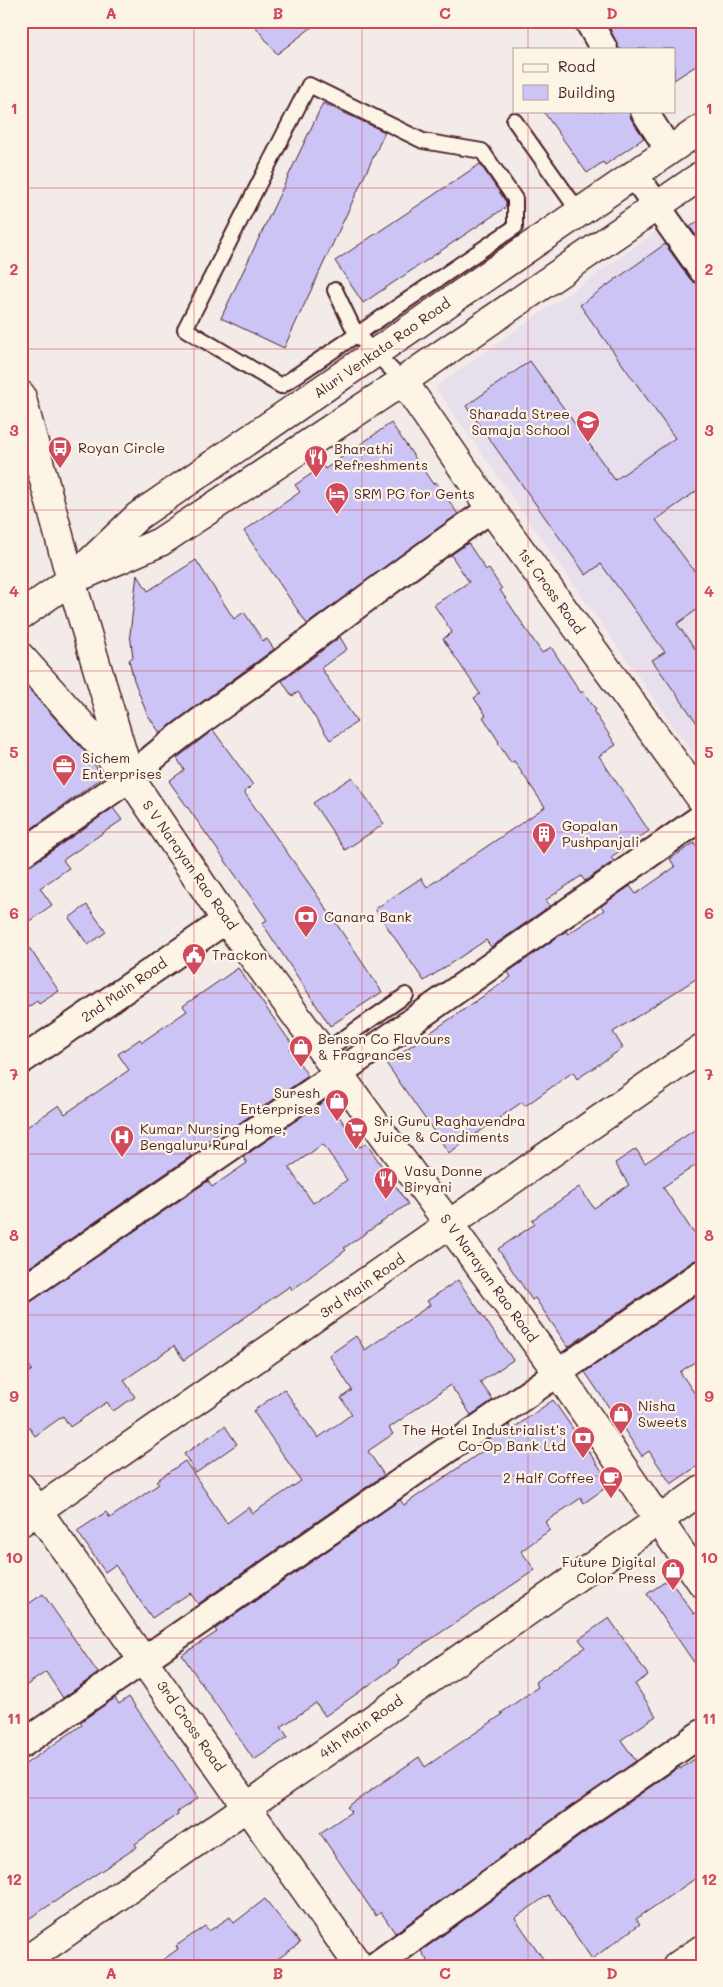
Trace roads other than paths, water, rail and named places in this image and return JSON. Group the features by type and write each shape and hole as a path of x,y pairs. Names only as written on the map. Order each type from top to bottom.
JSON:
{"main road":[{"name":"Aluri Venkata Rao Road","path":"21,615 71,580 138,516 366,343 579,212 702,128"},
{"name":"Aluri Venkata Rao Road","path":"71,580 160,542 403,381 702,175"},
{"name":"1st Cross Road","path":"403,381 491,508 702,800"},
{"name":"S V Narayan Rao Road","path":"21,395 71,580 130,778 226,920 558,1373 702,1584"},
{"path":"21,657 130,778"},
{"name":"3rd Main Road","path":"30,1516 702,1048"},
{"name":"3rd Cross Road","path":"21,1487 30,1516 144,1660 359,1966"},
{"name":"4th Main Road","path":"21,1964 702,1490"},
{"path":"678,1966 702,1949"}],"street":[{"path":"588,21 603,48"},
{"path":"645,112 669,150"},
{"path":"634,174 702,270"},
{"path":"21,854 130,778 178,739 376,591 491,508"},
{"path":"21,1291 331,1062 702,817"},
{"name":"2nd Main Road","path":"21,1061 226,920"},
{"path":"21,1745 702,1273"},
{"path":"375,1966 578,1819 702,1733"}],"lane":[{"path":"309,85 423,141 482,151 515,199 515,227 450,272 366,343 281,386 185,330 309,85"},
{"path":"514,120 579,212"},
{"path":"335,290 366,343 403,381"},
{"path":"331,1062 406,995"}],"place":[{"name":"Sharada Stree Samaja School","path":"588,443"},
{"name":"Royan Circle","path":"60,469"},
{"name":"Bharathi Refreshments","path":"316,478"},
{"name":"SRM PG for Gents","path":"337,515"},
{"name":"Sichem Enterprises","path":"64,787"},
{"name":"Gopalan Pushpanjali","path":"544,855"},
{"name":"Canara Bank","path":"306,938"},
{"name":"Trackon","path":"194,976"},
{"name":"Benson Co Flavours & Fragrances","path":"301,1068"},
{"name":"Suresh Enterprises","path":"337,1122"},
{"name":"Sri Guru Raghavendra Juice & Condiments","path":"356,1150"},
{"name":"Kumar Nursing Home, Bengaluru Rural","path":"122,1158"},
{"name":"Vasu Donne Biryani","path":"386,1200"},
{"name":"Nisha Sweets","path":"621,1435"},
{"name":"The Hotel Industrialist's Co-Op Bank Ltd","path":"583,1459"},
{"name":"2 Half Coffee","path":"611,1499"},
{"name":"Future Digital Color Press","path":"673,1591"}]}
